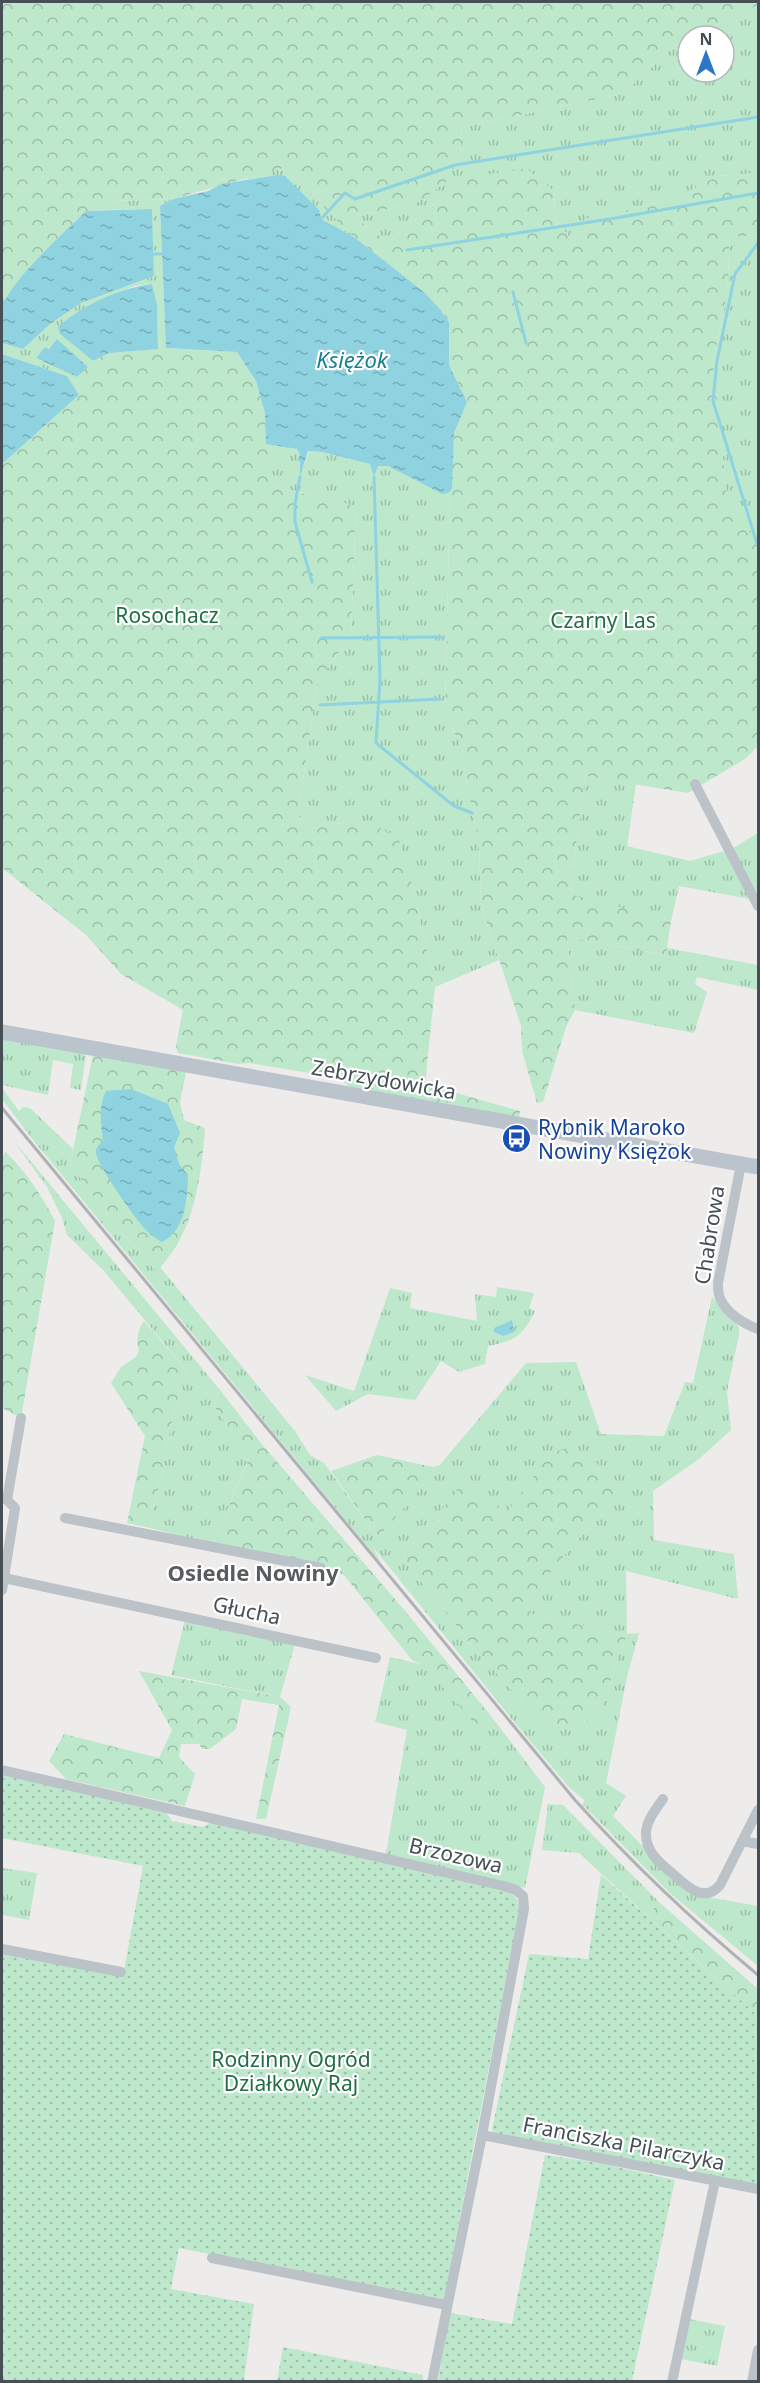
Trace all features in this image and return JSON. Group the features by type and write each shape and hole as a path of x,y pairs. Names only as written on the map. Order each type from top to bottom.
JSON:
{"street":[{"path":"695,784 759,906"},
{"name":"Zebrzydowicka","path":"2,1032 759,1167"},
{"name":"Chabrowa","path":"741,1164 718,1283 720,1298 738,1319 746,1325 759,1329"},
{"path":"2,1590 15,1508 7,1500 21,1418"},
{"path":"65,1518 321,1568"},
{"name":"Głucha","path":"4,1578 376,1658"},
{"name":"Brzozowa","path":"2,1770 504,1886 520,1893 524,1901 524,1909 482,2135 432,2382"},
{"path":"663,1799 647,1826 648,1846 659,1862 695,1892 710,1893 716,1890 759,1810"},
{"path":"742,1842 759,1844"},
{"path":"2,1949 121,1972"},
{"name":"Franciszka Pilarczyka","path":"482,2135 759,2189"},
{"path":"672,2382 715,2181"},
{"path":"212,2258 447,2305"},
{"path":"752,2382 759,2350"}],"green space":[{"name":"Czarny Las","path":"2,2 758,2 758,5 719,24 676,24 676,45 622,94 462,127 460,157 446,182 418,202 354,217 388,242 466,178 526,168 554,191 555,217 570,239 587,218 637,208 682,195 718,176 758,173 758,235 730,237 727,293 713,363 727,496 758,546 758,746 745,759 688,793 585,776 570,894 671,921 666,955 567,937 575,1010 566,1027 543,1102 537,1103 522,1051 521,1026 481,905 479,843 466,781 462,748 445,714 450,491 454,433 467,402 449,365 449,322 424,292 354,237 284,168 173,199 108,201 104,210 86,211 27,271 8,296 2,309"},
{"path":"758,5 758,173 718,176 682,195 637,208 570,239 555,217 554,191 466,178 388,242 354,217 418,202 460,157 462,127 622,94 676,45 676,84 736,84 736,24 719,24"},
{"path":"285,168 354,237 321,219 277,175 244,180"},
{"path":"173,199 160,206 166,348 158,349 157,304 152,284 135,286 90,304 60,334 93,361 88,367 58,340 48,349 45,347 36,358 77,377 79,395 67,376 2,354 2,343 23,349 50,324 81,303 154,276 152,209 104,210 108,201"},
{"path":"758,235 758,547 727,496 713,363 727,293 730,237"},
{"name":"Rosochacz","path":"166,348 237,352 256,381 265,413 271,486 356,506 351,634 317,684 298,815 309,830 355,822 374,826 398,838 409,870 435,987 425,1084 520,1111 519,1118 352,1089 339,1078 178,1053 176,1046 183,1010 121,974 86,935 2,868 2,464 79,395 77,377 93,361 109,353"},
{"path":"266,444 297,449 300,455 300,476 309,451 322,452 370,464 374,476 378,465 388,466 442,494 450,491 445,714 462,748 466,781 479,843 481,905 499,960 435,987 409,870 345,822 309,830 298,815 317,684 351,634 356,506 271,486"},
{"path":"585,776 636,784 627,846 690,861 724,851 750,899 679,886 671,921 570,895"},
{"path":"758,833 758,895 733,848"},
{"path":"567,937 665,955 667,948 758,965 758,990 697,977 695,984 707,992 694,1033 575,1010"},
{"path":"2,1039 86,1054 81,1090 70,1088 73,1064 53,1060 48,1095 2,1085"},
{"path":"93,1055 186,1072 180,1102 184,1120 205,1128 200,1173 189,1218 177,1245 157,1272 113,1222 70,1164"},
{"path":"2,1088 19,1111 23,1107 30,1108 73,1149 70,1164 113,1222 156,1271 160,1267 295,1431 310,1455 324,1463 378,1538 526,1363 576,1362 601,1434 664,1436 685,1382 693,1383 712,1297 739,1327 727,1391 731,1430 699,1459 653,1491 654,1540 734,1554 738,1599 626,1571 627,1634 639,1633 627,1677 606,1783 626,1796 613,1816 690,1894 758,1906 758,1966 671,1894 583,1805 584,1800 568,1786 515,1723 373,1547 381,1563 33,1140 2,1099","holes":["465,1483 507,1512 624,1492 576,1541 533,1594 534,1602 530,1614 627,1635 602,1711 586,1720 579,1731 539,1720 474,1648 404,1560 406,1551"]},
{"path":"13,1140 220,1390 213,1404 249,1457 213,1544 150,1528 173,1416 187,1371 104,1271 67,1235 62,1218 47,1187"},
{"path":"5,1151 33,1184 55,1221 21,1418 2,1408 2,1160"},
{"path":"497,1287 534,1293 529,1308 535,1311 522,1332 505,1342 488,1346 485,1364 459,1372 441,1361 415,1400 368,1394 336,1411 305,1375 354,1391 390,1288 412,1293 410,1308 477,1321 475,1294 496,1297"},
{"path":"144,1321 187,1371 173,1416 150,1528 127,1523 145,1436 111,1383 121,1367 136,1357 139,1351 137,1339"},
{"path":"220,1390 261,1443 406,1612 491,1716 478,1727 424,1666 412,1660 344,1575 326,1567 213,1544 249,1458 213,1404"},
{"path":"568,1447 593,1459 624,1492 576,1541 533,1594 534,1602 530,1614 627,1635 602,1711 586,1720 579,1731 539,1720 474,1648 404,1560 406,1551 465,1482 507,1512 550,1454"},
{"path":"377,1455 433,1467 440,1465 378,1538 331,1471"},
{"path":"185,1620 295,1644 280,1697 171,1675"},
{"path":"390,1657 424,1665 478,1726 491,1716 545,1787 525,1888 386,1854 407,1730 375,1722"},
{"path":"139,1671 280,1697 291,1707 266,1819 256,1819 279,1705 242,1699 236,1729 210,1749 202,1749 199,1744 181,1744 179,1757 195,1774 185,1806 66,1779 49,1761 64,1734 159,1758 172,1730"},
{"name":"Rodzinny Ogród Działkowy Raj","path":"2,1773 164,1809 172,1821 203,1827 211,1822 504,1888 516,1898 519,1912 444,2299 179,2248 171,2289 254,2304 244,2381 2,2381 2,1954 123,1976 143,1866 2,1838"},
{"path":"548,1804 563,1805 660,1903 646,1915 579,1853 542,1850"},
{"path":"2,1868 37,1873 29,1920 2,1915"},
{"path":"601,1875 758,2016 758,2185 494,2133 492,2129 529,1954 588,1959"},
{"path":"660,1903 758,1989 758,2016 646,1915"},
{"path":"545,2155 599,2163 675,2180 632,2381 438,2382 450,2313 512,2324"},
{"path":"689,2319 725,2326 717,2366 681,2359"},
{"path":"283,2347 423,2375 422,2381 277,2381"}],"water":[{"name":"Księżok","path":"277,175 285,176 319,210 321,219 354,237 424,292 449,322 449,365 467,402 454,433 452,489 448,493 442,494 388,466 378,466 374,477 370,464 322,452 308,451 300,477 300,455 297,449 266,444 265,413 256,381 237,352 166,348 160,206 173,199 208,191 221,184"},
{"path":"152,209 154,276 81,303 50,324 23,349 2,343 1,315 8,295 27,270 86,211"},
{"path":"152,284 157,304 158,349 109,353 93,361 60,334 58,327 90,305 114,294"},
{"path":"57,339 88,367 77,377 36,358 45,347 49,349"},
{"path":"2,354 67,376 79,395 2,464"},
{"path":"131,1089 168,1104 180,1133 174,1147 179,1164 188,1175 186,1204 176,1230 162,1242 149,1233 126,1205 96,1152 97,1147 103,1141 101,1109 106,1091"},
{"path":"512,1320 514,1332 503,1336 494,1332 494,1328"}],"waterway":[{"path":"321,219 345,193 355,199 455,165 758,117"},
{"path":"407,250 610,219 758,193"},
{"path":"758,243 735,274 717,361 713,401 758,547"},
{"path":"154,254 161,254"},
{"path":"513,292 526,343"},
{"path":"300,477 295,504 295,522 312,582"},
{"path":"374,477 380,679 376,743 454,806 472,813"},
{"path":"321,638 444,637"},
{"path":"320,705 440,699"}],"railway":[{"path":"2,1108 575,1800 664,1891 758,1975"}],"place":[{"name":"Rybnik Maroko Nowiny Księżok","path":"517,1139"}],"district":[{"name":"Osiedle Nowiny","path":"253,1572"}]}
